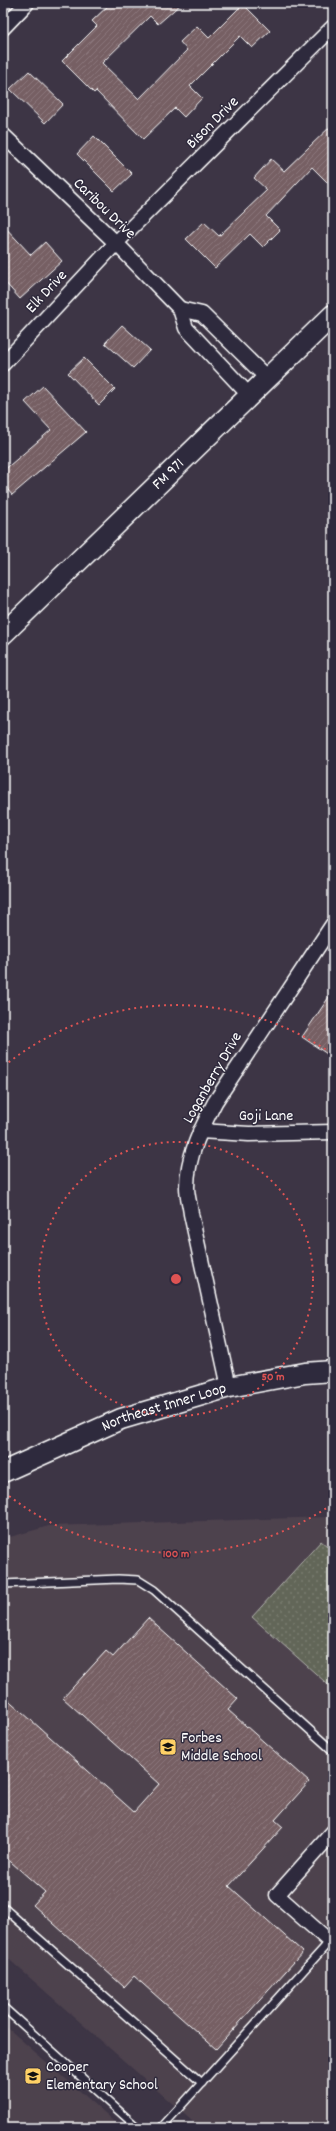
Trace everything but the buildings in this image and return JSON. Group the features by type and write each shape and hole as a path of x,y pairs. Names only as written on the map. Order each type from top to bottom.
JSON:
{"main road":[{"name":"FM 971","path":"3,634 333,315"},
{"name":"Northeast Inner Loop","path":"3,1472 121,1419 229,1387 305,1372 333,1371"}],"street":[{"path":"3,28 28,3"},
{"name":"Bison Drive","path":"116,244 333,27"},
{"name":"Caribou Drive","path":"3,135 116,244 180,309 186,328 249,395"},
{"name":"Elk Drive","path":"3,364 116,244"},
{"path":"180,309 202,314 267,378"},
{"name":"Loganberry Drive","path":"229,1387 191,1214 187,1188 190,1161 200,1131 227,1083 333,924"},
{"name":"Goji Lane","path":"200,1131 249,1134 333,1132"},
{"path":"331,1939 277,1895 333,1832"}],"lane":[{"path":"3,1584 118,1579 138,1580 154,1590 333,1752"},
{"path":"3,1906 202,2083"},
{"path":"161,2128 331,1939"},
{"path":"3,2007 138,2128"}],"shaded area":[{"name":"Forbes Middle School","path":"329,1517 333,1520 333,2128 200,2128 3,1954 3,1539 49,1526"},
{"name":"Cooper Elementary School","path":"3,2024 122,2128 3,2128"}],"green space":[{"path":"321,1541 333,1551 333,1689 252,1617"}],"place":[{"name":"Forbes Middle School","path":"168,1747"},
{"name":"Cooper Elementary School","path":"33,2076"}]}
